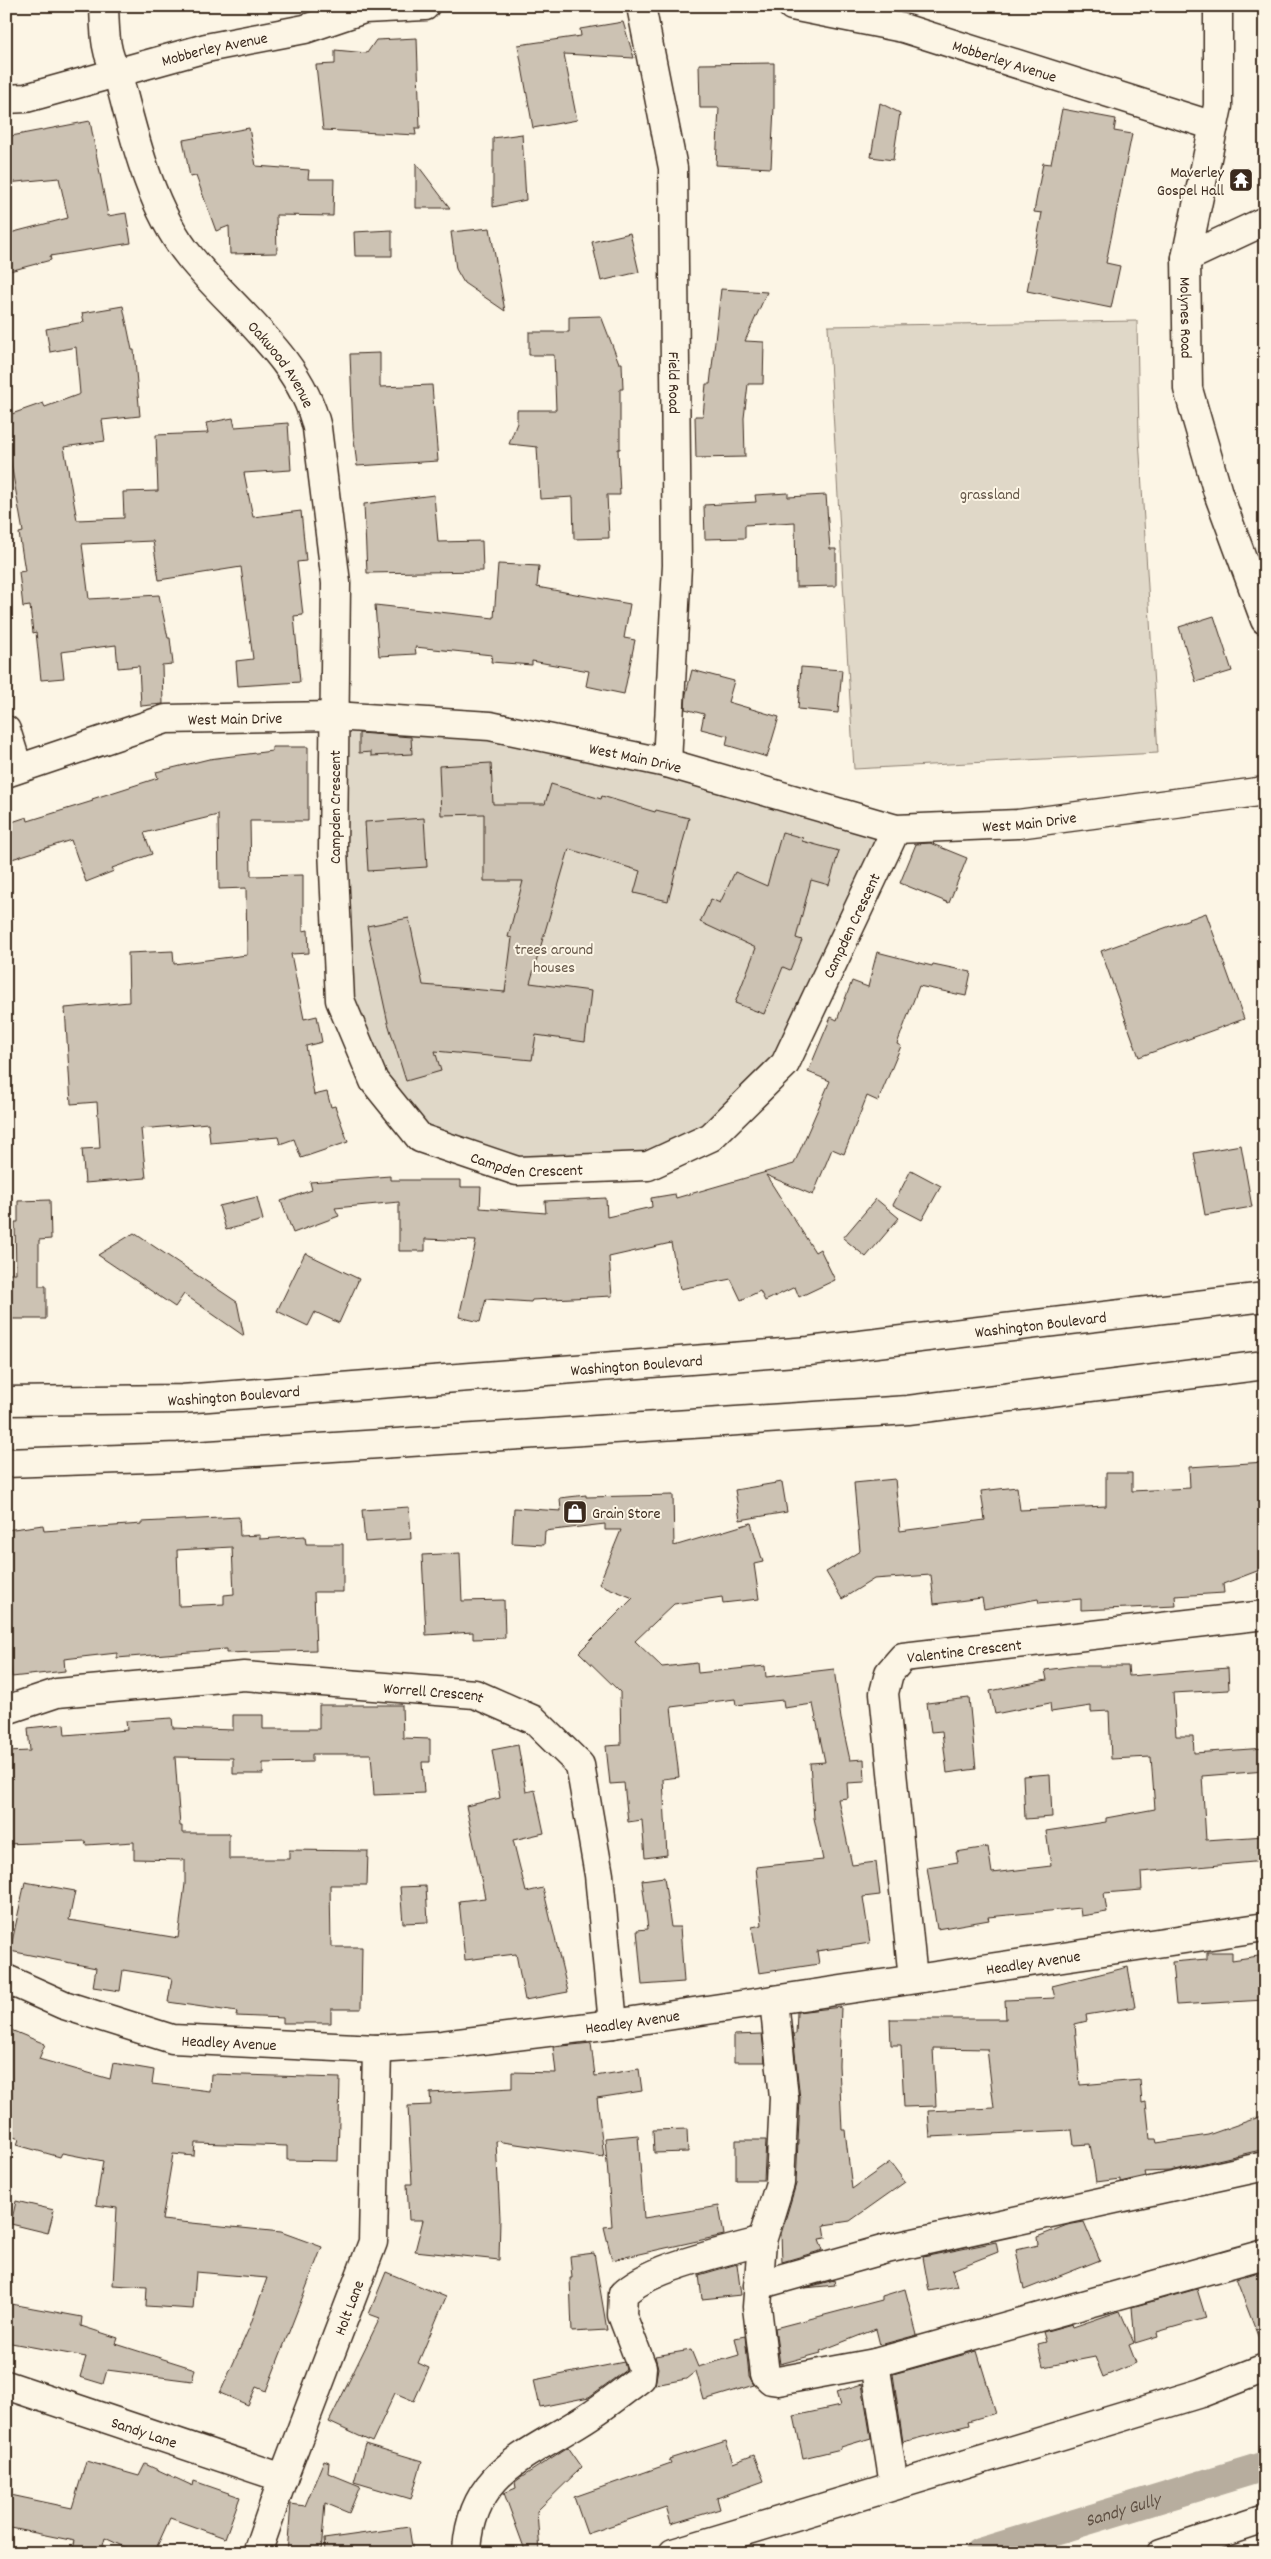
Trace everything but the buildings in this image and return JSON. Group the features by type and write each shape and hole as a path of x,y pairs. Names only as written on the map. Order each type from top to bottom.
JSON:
{"main road":[{"name":"Oakwood Avenue","path":"104,6 112,62 152,189 168,221 189,256 263,337 292,373 312,406 317,428 336,583 334,716"},
{"name":"Mobberley Avenue","path":"6,99 26,98 112,62 206,48 305,29 364,9 425,6"},
{"name":"Field Road","path":"641,6 673,168 677,565 668,763"},
{"name":"Mobberley Avenue","path":"792,6 903,28 1214,126"},
{"name":"Molynes Road","path":"1218,6 1218,106 1186,258 1188,389 1218,493 1265,620"},
{"path":"1186,258 1265,221"},
{"name":"West Main Drive","path":"12,770 166,719 334,716 490,726 668,763 896,829 1018,824 1265,790"},
{"name":"Campden Crescent","path":"334,716 333,849 340,1000 374,1081 420,1138 516,1171 648,1166 711,1137 785,1064 896,829"},
{"path":"6,730 12,770"},
{"name":"Washington Boulevard","path":"6,1401 182,1399 809,1351 1265,1297"},
{"path":"6,1463 178,1457 908,1410 1265,1366"},
{"name":"Valentine Crescent","path":"914,1980 884,1693 889,1672 903,1657 1265,1616"},
{"name":"Worrell Crescent","path":"6,1710 57,1693 244,1676 475,1694 534,1720 580,1764 599,1875 613,2024"},
{"name":"Headley Avenue","path":"6,1979 64,2005 172,2039 377,2049 442,2045 613,2024 1265,1927"},
{"path":"774,2000 784,2098 780,2183 762,2240 757,2308 764,2374 771,2380 778,2382 875,2363 1265,2254"},
{"name":"Holt Lane","path":"257,2553 283,2478 373,2242 377,2049"},
{"path":"758,2285 886,2249 1265,2166"},
{"path":"467,2553 468,2532 477,2506 495,2477 540,2444 592,2415 641,2378 642,2367 622,2316 623,2294 636,2282 673,2268 762,2240"},
{"path":"875,2363 894,2485"},
{"path":"672,2553 1201,2393 1265,2368"},
{"name":"Sandy Lane","path":"6,2385 283,2478"},
{"path":"1162,2553 1265,2519"}],"green space":[{"name":"grassland","path":"1137,321 1139,438 1158,753 854,769 828,326"},
{"name":"trees around houses","path":"344,722 490,726 896,829 785,1064 711,1137 648,1166 517,1171 420,1138 340,1000"}],"waterway":[{"name":"Sandy Gully","path":"979,2553 1265,2466"}],"place":[{"name":"Maverley Gospel Hall","path":"1241,180"},
{"name":"Grain Store","path":"575,1512"}]}
